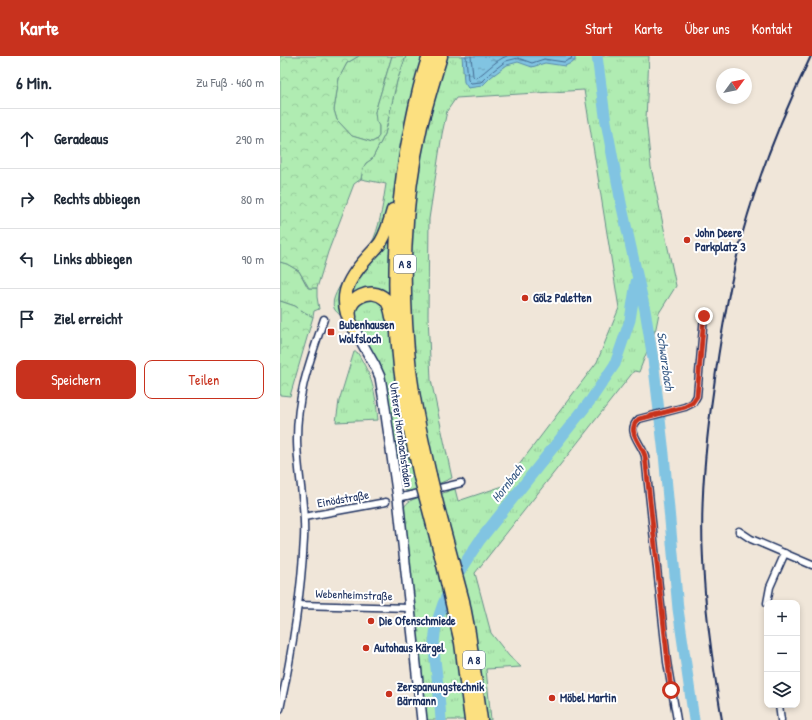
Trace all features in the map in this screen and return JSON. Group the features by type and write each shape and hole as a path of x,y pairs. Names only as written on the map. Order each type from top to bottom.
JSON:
{"highway":[{"name":"A 8","path":"429,56 423,74 411,127 401,186 395,265 397,338 404,398 432,505 441,556 464,664 471,720"},
{"name":"A 8","path":"425,476 410,371 406,323 405,265 410,195 421,127 441,56"},
{"path":"353,327 346,310 345,296 347,287 355,272 380,242 392,216 401,186"},
{"path":"353,327 350,315 352,304 362,295 370,293 378,295 385,300 390,307 397,338"},
{"name":"A 8","path":"432,505 448,545 463,601 474,664 481,720"}],"street":[{"path":"677,720 671,689 645,456 633,430 634,424 639,419 674,410 692,403 697,396 704,316"},
{"path":"280,709 298,605 304,538 304,517 297,440 298,406 305,375 324,318"},
{"name":"Unterer Hornbachstaden","path":"353,327 372,358 380,377 390,436 398,498 422,720"},
{"name":"Unterer Hornbachstaden","path":"398,498 461,483"},
{"name":"Einödstraße","path":"304,517 386,502"},
{"path":"739,531 751,539 812,565"},
{"path":"768,600 770,587 785,554"},
{"name":"Webenheimstraße","path":"298,605 410,608"},
{"path":"779,708 781,720"}],"green space":[{"path":"280,56 359,56 347,63 339,78 334,110 337,120 352,136 372,142 379,136 379,126 376,121 375,112 392,56 406,56 397,81 385,134 372,159 366,163 363,168 361,179 354,184 328,252 317,288 309,288 299,271 280,262"},
{"path":"359,56 392,56 375,112 379,126 379,136 372,142 352,136 337,120 334,110 339,78 347,63"},
{"path":"406,56 649,56 646,119 651,167 676,286 659,313 656,328 639,372 634,371 475,573 491,633 509,656 521,667 486,669 491,720 426,720 404,508 408,502 419,497 422,508 443,503 440,494 455,489 458,501 503,486 597,362 619,308 584,90 456,98 447,111 429,219 428,316 431,380 452,478 438,484 415,479 417,489 409,491 405,490 401,484 385,381 383,376 375,378 369,363 340,315 334,309 333,301 336,292 370,245 378,225 382,211 386,184 361,179 363,168 366,163 372,159 385,134 397,81","holes":["452,539 467,596 449,617 436,563"]},
{"path":"280,262 299,271 308,288 317,288 319,309 314,311 313,317 295,306 280,301"},
{"path":"280,301 295,306 313,317 290,396 280,395"},
{"path":"354,352 357,352 370,377 376,400 378,420 336,422 339,401"}],"water":[{"path":"462,56 575,56 575,61 565,66 545,63 532,67 518,62 507,65 482,86 468,88 464,82"}],"waterway":[{"name":"Schwarzbach","path":"597,56 605,116 621,203 645,310 653,359 664,454 678,609 694,720"},
{"name":"Hornbach","path":"441,720 434,643 439,615 444,601 464,564 480,540 590,401 615,364 630,320 636,282"}],"railway":[{"path":"722,720 710,640 702,539 703,497 710,414 725,314 742,235 772,144 811,56"}],"place":[{"name":"John Deere Parkplatz 3","path":"687,240"},
{"name":"Gölz Paletten","path":"525,298"},
{"name":"Bubenhausen Wolfsloch","path":"331,332"},
{"name":"Die Ofenschmiede","path":"371,621"},
{"name":"Autohaus Kärgel","path":"366,648"},
{"name":"Zerspanungstechnik Bärmann","path":"389,694"},
{"name":"Möbel Martin","path":"552,698"}],"route":[{"path":"671,690 645,456 633,430 634,424 639,419 685,407 692,403 697,396 704,316"}]}
